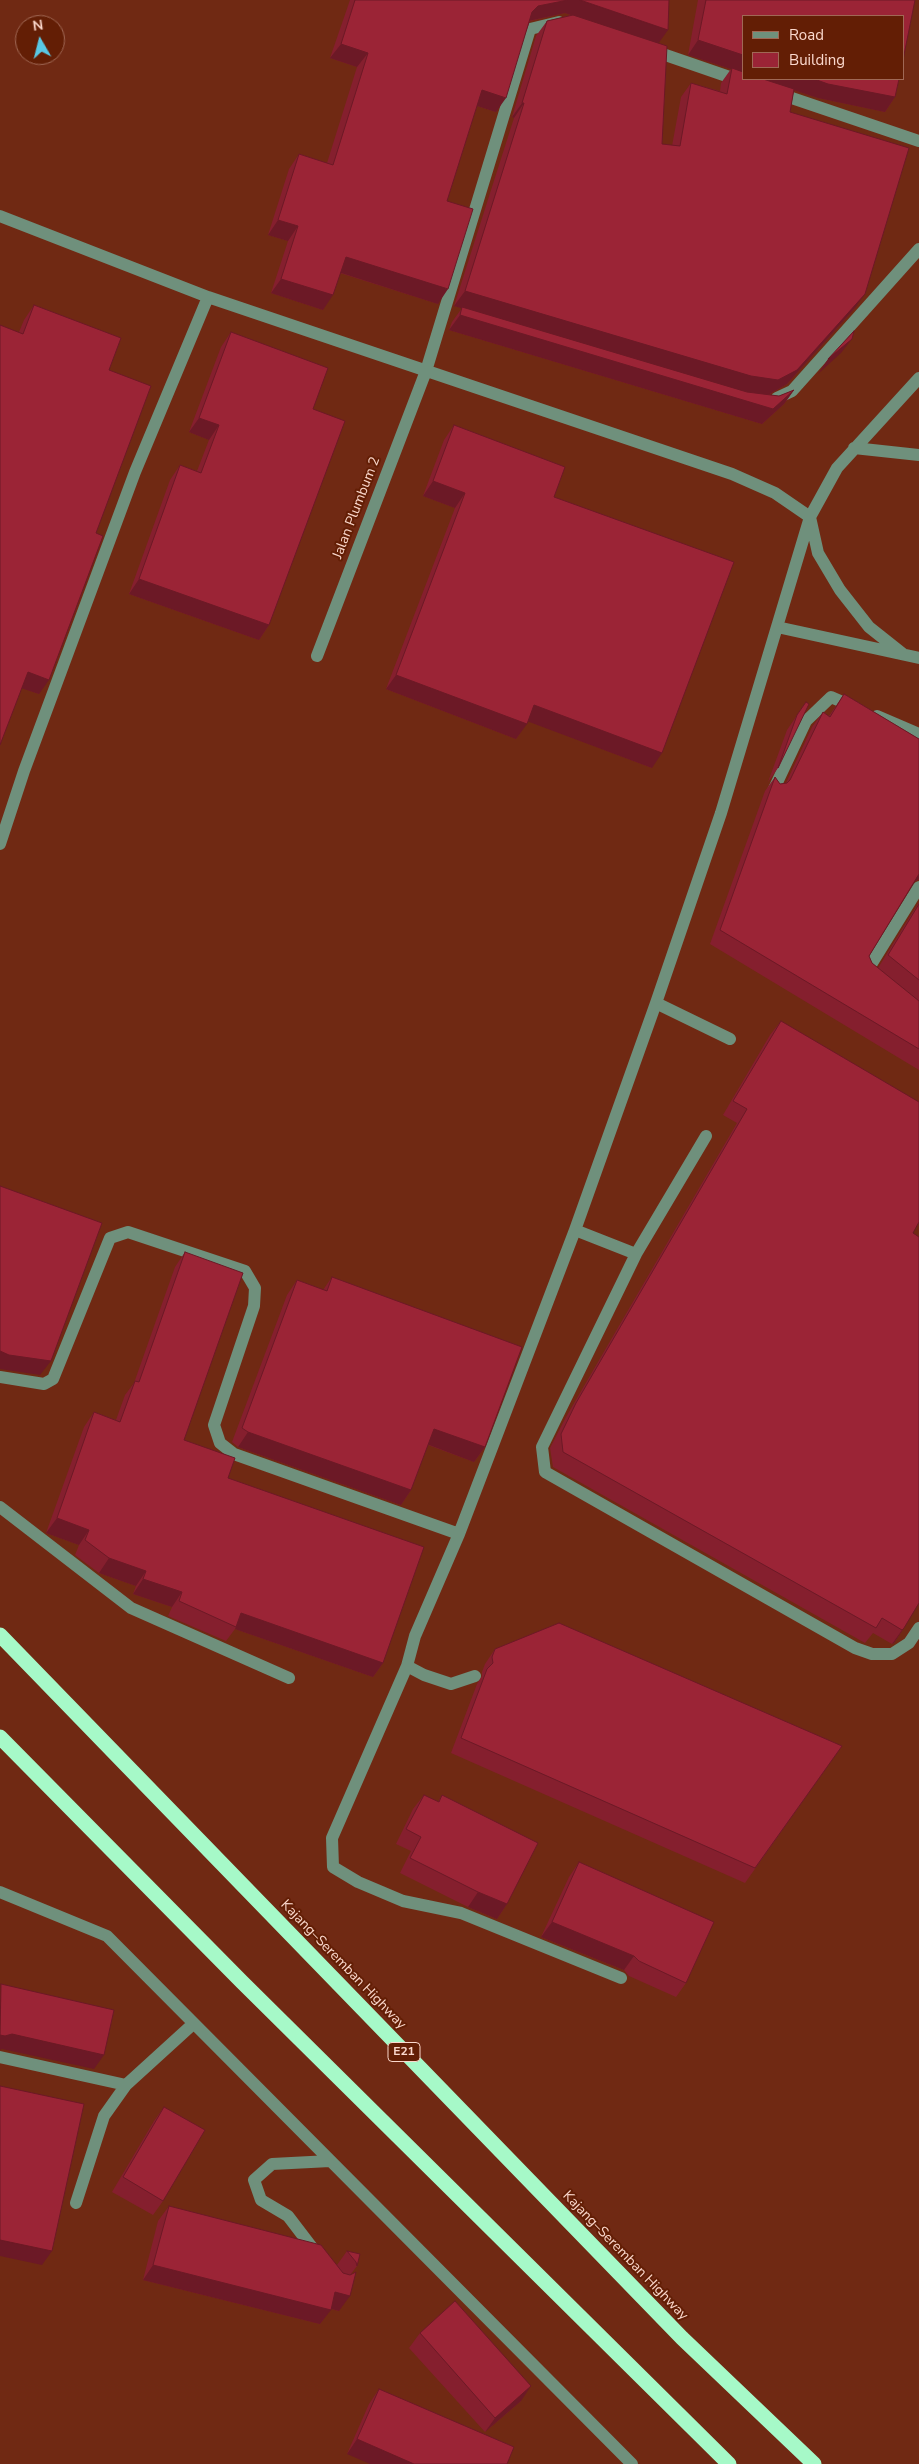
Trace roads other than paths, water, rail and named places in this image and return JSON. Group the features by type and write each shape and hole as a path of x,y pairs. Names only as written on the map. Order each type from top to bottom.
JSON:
{"highway":[{"name":"Kajang–Seremban Highway","path":"0,1635 668,2323 814,2464"},
{"path":"0,1737 249,1989 729,2464"}],"street":[{"name":"Jalan Plumbum 2","path":"317,656 449,313 530,29 563,21 572,24"},
{"path":"638,46 750,84"},
{"path":"769,90 919,140"},
{"path":"0,216 208,297 732,474 775,493 810,517 818,553 840,590 869,627 903,654"},
{"path":"762,402 769,403 792,391 919,249"},
{"path":"0,844 24,771 136,472 208,297"},
{"path":"621,1978 461,1913 403,1901 358,1882 333,1867 332,1838 407,1666 416,1636 459,1534 575,1230 722,813 810,517 837,468 919,378"},
{"path":"854,448 919,455"},
{"path":"778,627 919,658"},
{"path":"773,791 806,721 831,697 919,734"},
{"path":"882,983 868,971 919,887"},
{"path":"656,1003 730,1039"},
{"path":"706,1136 636,1254 542,1447 545,1472 855,1648 872,1654 892,1654 909,1643 919,1628"},
{"path":"575,1230 636,1254"},
{"path":"0,1377 44,1384 53,1379 110,1238 128,1232 245,1271 255,1288 254,1306 214,1425 220,1443 234,1454 459,1534"},
{"path":"0,1508 131,1608 289,1678"},
{"path":"407,1666 424,1676 451,1684 475,1676"},
{"path":"0,1892 107,1936 632,2464"},
{"path":"76,2203 104,2116 126,2085 193,2024"},
{"path":"0,2057 126,2085"},
{"path":"327,2268 288,2216 260,2200 254,2180 272,2164 330,2161"}]}
